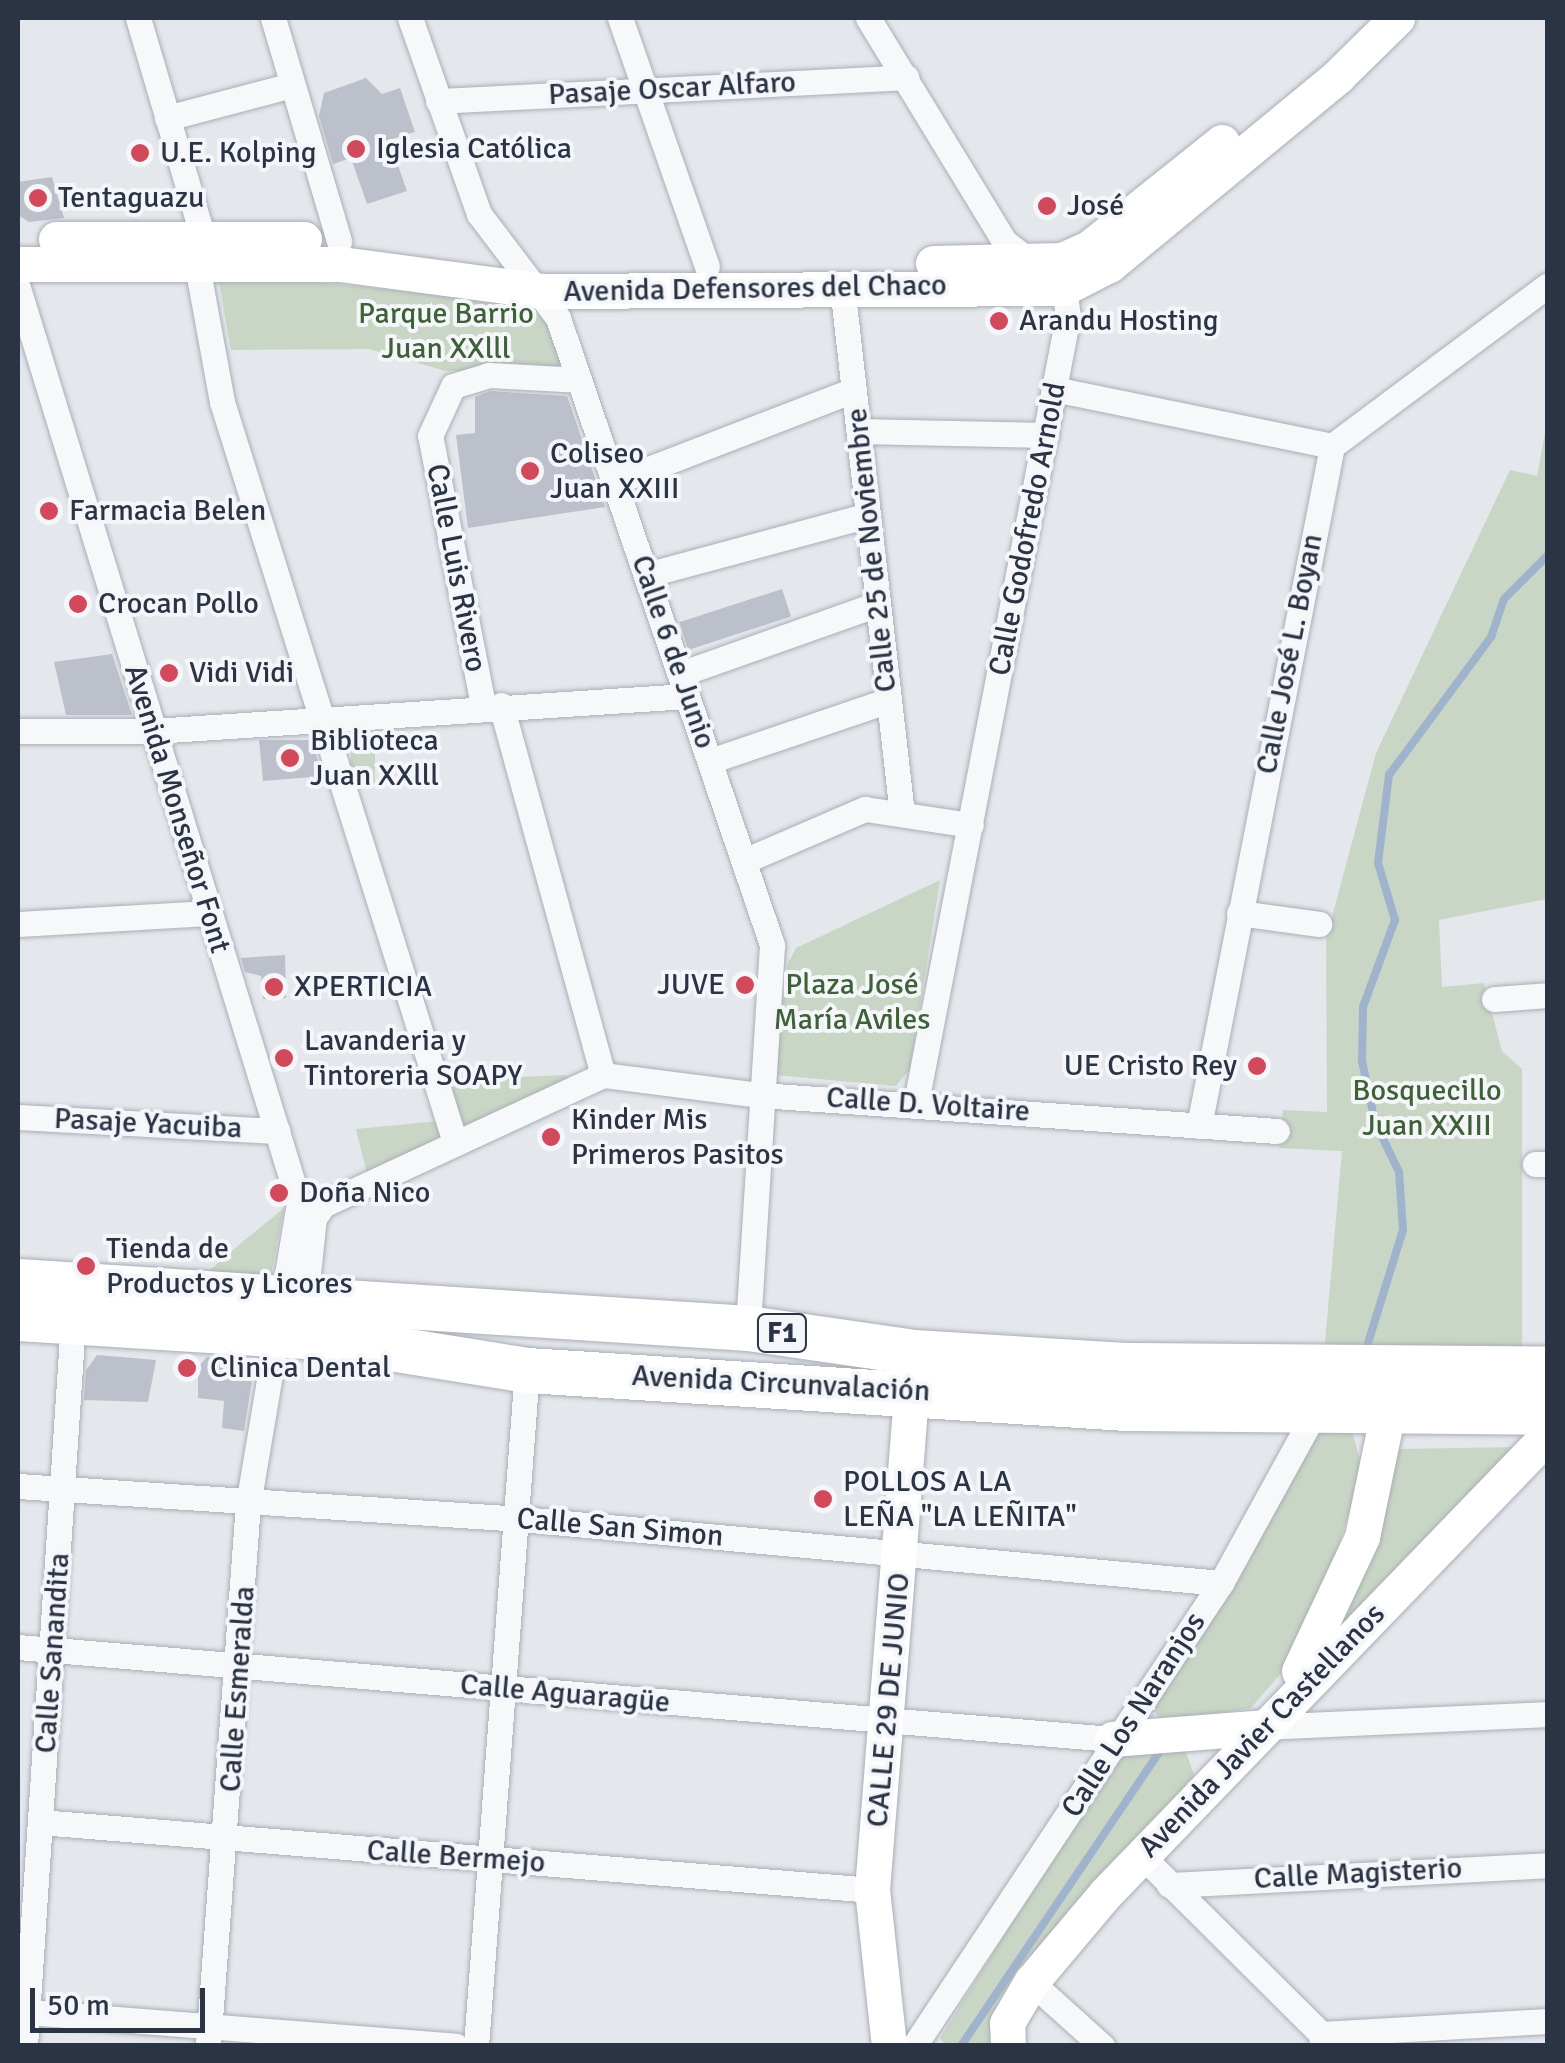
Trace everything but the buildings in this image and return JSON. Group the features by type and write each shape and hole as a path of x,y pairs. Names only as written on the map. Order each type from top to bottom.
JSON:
{"highway":[{"name":"Avenida Circunvalación","path":"18,1281 290,1320 527,1370 913,1372 1320,1392 1388,1412 1548,1412"},
{"name":"Avenida Circunvalación","path":"18,1318 748,1328 913,1372"},
{"name":"Avenida Circunvalación","path":"1320,1392 1411,1370 1548,1369"}],"street":[{"path":"138,18 168,118 199,247 222,402 454,1139"},
{"path":"273,18 338,241"},
{"name":"Calle 6 de Junio","path":"410,18 479,214 532,280 579,380 744,861 774,966 760,1095 748,1328"},
{"path":"620,18 642,92 708,266"},
{"path":"868,18 1004,241 1064,288 1125,253 1338,76 1397,18"},
{"name":"Avenida Defensores del Chaco","path":"18,264 199,247 338,241 532,280 708,266 1030,261 1089,248 1366,18"},
{"name":"Pasaje Oscar Alfaro","path":"438,101 906,77"},
{"path":"168,118 292,85"},
{"name":"Avenida Defensores del Chaco","path":"18,240 199,247 340,264 532,280 1064,288"},
{"path":"1054,389 1332,446 1548,285"},
{"name":"Calle 25 de Noviembre","path":"842,286 902,814"},
{"name":"Avenida Monseñor Font","path":"18,288 299,1203 290,1320"},
{"name":"Calle Godofredo Arnold","path":"916,1102 1068,316 1064,288"},
{"name":"Calle Luis Rivero","path":"579,380 488,375 453,386 430,436 492,704 603,1075"},
{"path":"614,482 854,390"},
{"path":"859,430 1046,435"},
{"name":"Calle José L. Boyan","path":"1199,1126 1332,446"},
{"path":"646,576 868,515"},
{"path":"18,731 153,730 684,685 878,604"},
{"path":"710,761 889,700"},
{"path":"744,861 865,810 971,825"},
{"path":"1239,912 1318,924"},
{"path":"18,924 209,913"},
{"path":"1494,999 1548,995"},
{"path":"290,1320 314,1218 323,1206 454,1139 603,1075"},
{"name":"Calle D. Voltaire","path":"603,1075 760,1095 916,1102 1277,1131"},
{"name":"Pasaje Yacuiba","path":"18,1118 278,1131"},
{"name":"Calle Esmeralda","path":"209,2037 242,1667 248,1504 290,1320"},
{"name":"Calle Sanandita","path":"25,2046 26,1940 54,1650 73,1321"},
{"path":"476,2046 521,1519 527,1370"},
{"path":"1264,1727 1318,1642 1362,1536 1388,1412 1411,1370"},
{"name":"CALLE 29 DE JUNIO","path":"888,2046 872,1890 902,1552 913,1372"},
{"name":"Calle Los Naranjos","path":"914,2046 1019,1895 1112,1739 1221,1583 1320,1392"},
{"name":"Avenida Javier Castellanos","path":"1008,2046 1008,2023 1031,1982 1264,1727 1548,1434"},
{"name":"Calle San Simon","path":"18,1486 521,1519 1221,1583"},
{"name":"Calle Aguaragüe","path":"18,1647 504,1686 884,1726 1112,1739"},
{"path":"1112,1739 1264,1727 1548,1714"},
{"path":"1173,1735 1202,1747 1202,1794"},
{"name":"Calle Bermejo","path":"40,1822 872,1890"},
{"path":"1143,1857 1321,2040 1548,2021"},
{"name":"Calle Magisterio","path":"1168,1886 1548,1865"},
{"path":"1031,1982 1102,2046"},
{"path":"28,2012 209,2037 456,2046"}],"green space":[{"name":"Parque Barrio Juan XXlll","path":"217,272 541,305 568,371 446,371 369,349 231,350"},
{"name":"Bosquecillo Juan XXIII","path":"1547,422 1547,899 1439,920 1442,987 1484,983 1502,1051 1522,1069 1522,1357 1324,1353 1342,1151 1279,1148 1283,1110 1327,1112 1326,939 1376,753 1510,470 1537,476"},
{"path":"351,743 375,743 375,786 351,786"},
{"name":"Plaza José María Aviles","path":"940,880 910,1069 896,1086 774,1075 787,965 796,948"},
{"path":"566,1075 568,1079 462,1136 452,1080"},
{"path":"439,1121 445,1141 368,1178 356,1129"},
{"path":"284,1208 270,1280 204,1275 241,1243"},
{"path":"1351,1427 1363,1472 1304,1647 1251,1708 1164,1722 1153,1710 1156,1697 1245,1565 1320,1430"},
{"path":"1520,1447 1330,1643 1398,1449"},
{"path":"1184,1747 1194,1774 1187,1792 994,2045 945,2045 940,2038 1101,1780 1123,1753"}],"waterway":[{"path":"1368,1343 1403,1230 1399,1172 1375,1122 1362,1061 1363,1007 1395,920 1378,863 1389,775 1491,637 1504,599 1548,555"},
{"path":"961,2046 1163,1747"}],"place":[{"name":"Iglesia Católica","path":"356,149"},
{"name":"U.E. Kolping","path":"140,153"},
{"name":"Tentaguazu","path":"38,198"},
{"name":"José","path":"1047,206"},
{"name":"Arandu Hosting","path":"999,321"},
{"name":"Coliseo Juan XXIII","path":"530,471"},
{"name":"Farmacia Belen","path":"49,511"},
{"name":"Crocan Pollo","path":"78,604"},
{"name":"Vidi Vidi","path":"169,673"},
{"name":"Biblioteca Juan XXlll","path":"290,758"},
{"name":"JUVE","path":"745,985"},
{"name":"XPERTICIA","path":"274,987"},
{"name":"Lavanderia y Tintoreria SOAPY","path":"284,1058"},
{"name":"UE Cristo Rey","path":"1257,1066"},
{"name":"Kinder Mis Primeros Pasitos","path":"551,1137"},
{"name":"Doña Nico","path":"279,1193"},
{"name":"Tienda de Productos y Licores","path":"86,1266"},
{"name":"Clinica Dental","path":"187,1368"},
{"name":"POLLOS A LA LEÑA \"LA LEÑITA\"","path":"823,1499"}]}
